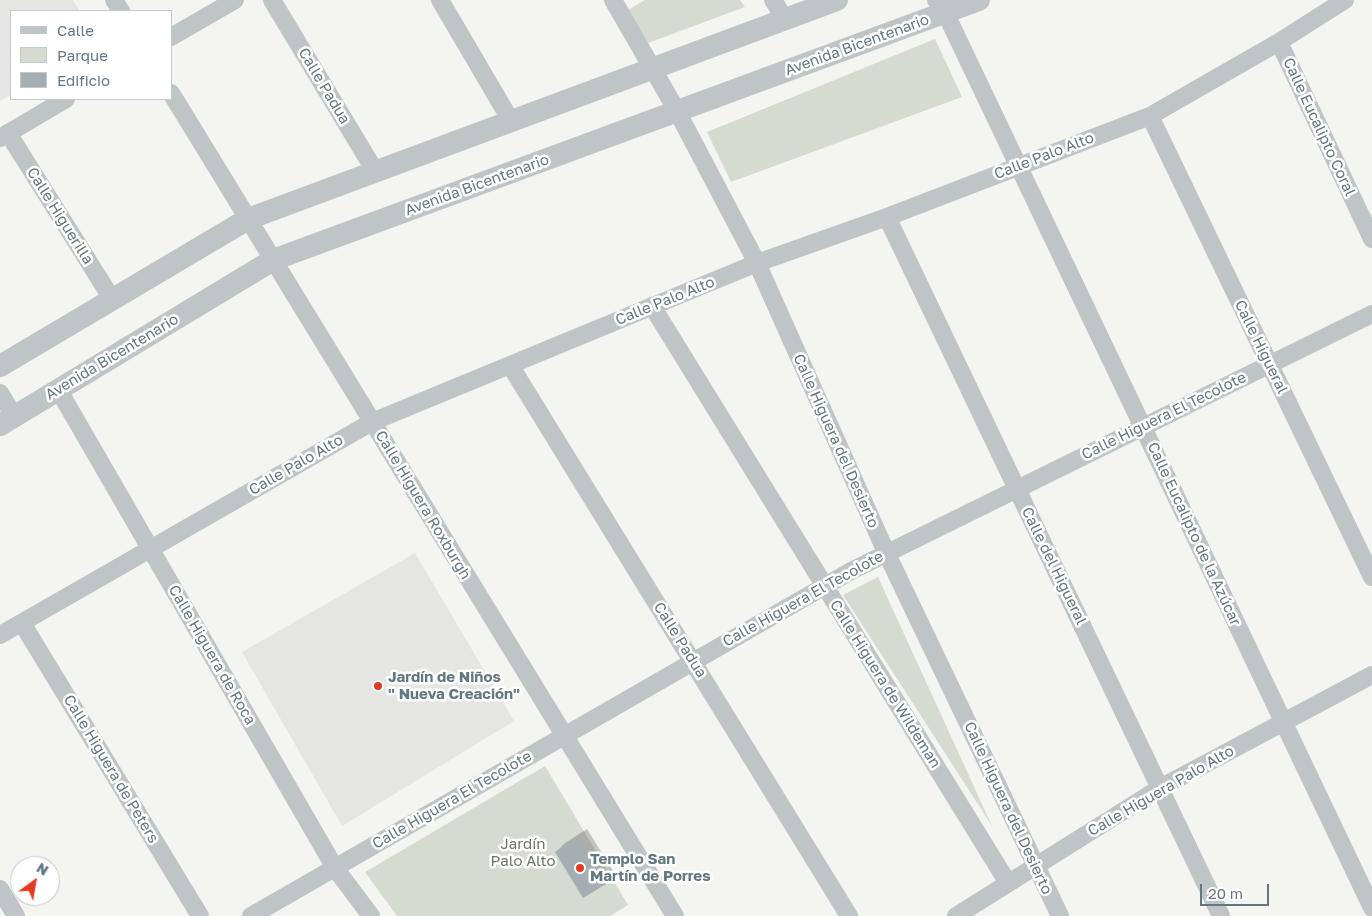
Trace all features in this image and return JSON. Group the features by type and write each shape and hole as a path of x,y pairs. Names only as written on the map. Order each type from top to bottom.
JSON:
{"street":[{"path":"172,36 235,0"},
{"name":"Calle Padua","path":"272,0 375,172"},
{"path":"440,0 512,121"},
{"name":"Calle Higuera del Desierto","path":"613,0 677,111 757,263 886,552 1060,916"},
{"path":"773,0 785,19"},
{"path":"0,366 248,219 837,0"},
{"name":"Avenida Bicentenario","path":"7,420 273,260 677,111 941,6 979,0"},
{"name":"Calle Palo Alto","path":"0,635 372,422 757,263 887,216 1150,116 1279,42 1346,0"},
{"name":"Calle Eucalipto de la Azúcar","path":"941,6 1372,908"},
{"name":"Calle Eucalipto Coral","path":"1279,42 1372,239"},
{"name":"Calle Higuera Roxburgh","path":"172,95 564,736 670,914"},
{"path":"4,135 64,100"},
{"name":"Calle Higueral","path":"1150,116 1372,577"},
{"name":"Calle Higuerilla","path":"4,135 112,299"},
{"name":"Calle del Higueral","path":"887,216 1221,916"},
{"name":"Calle Higuera de Wildeman","path":"652,306 1008,883"},
{"name":"Calle Higuera El Tecolote","path":"251,916 825,585 886,552 1372,314"},
{"name":"Calle Padua","path":"510,365 849,916"},
{"name":"Calle Higuera de Roca","path":"58,390 335,868 371,916"},
{"path":"0,393 7,420"},
{"name":"Calle Higuera de Peters","path":"22,623 200,916"},
{"name":"Calle Higuera Palo Alto","path":"956,916 1160,788 1372,675"},
{"path":"0,889 16,916"}],"shaded area":[{"path":"0,0 73,0 79,10 10,10 10,96 0,101"},
{"name":"Jardín de Niños \" Nueva Creación\"","path":"415,553 514,721 342,826 242,652"}],"green space":[{"path":"645,0 740,0 745,7 648,43 628,10"},
{"path":"935,39 962,97 731,182 707,132"},
{"path":"878,577 992,826 843,595"},
{"name":"Jardín Palo Alto","path":"545,766 628,905 610,916 397,916 365,872"}],"building":[{"name":"Templo San Martín de Porres","path":"578,838 606,884 583,898 555,852"}],"place":[{"name":"Jardín de Niños \" Nueva Creación\"","path":"378,686"},
{"name":"Templo San Martín de Porres","path":"580,868"}]}
